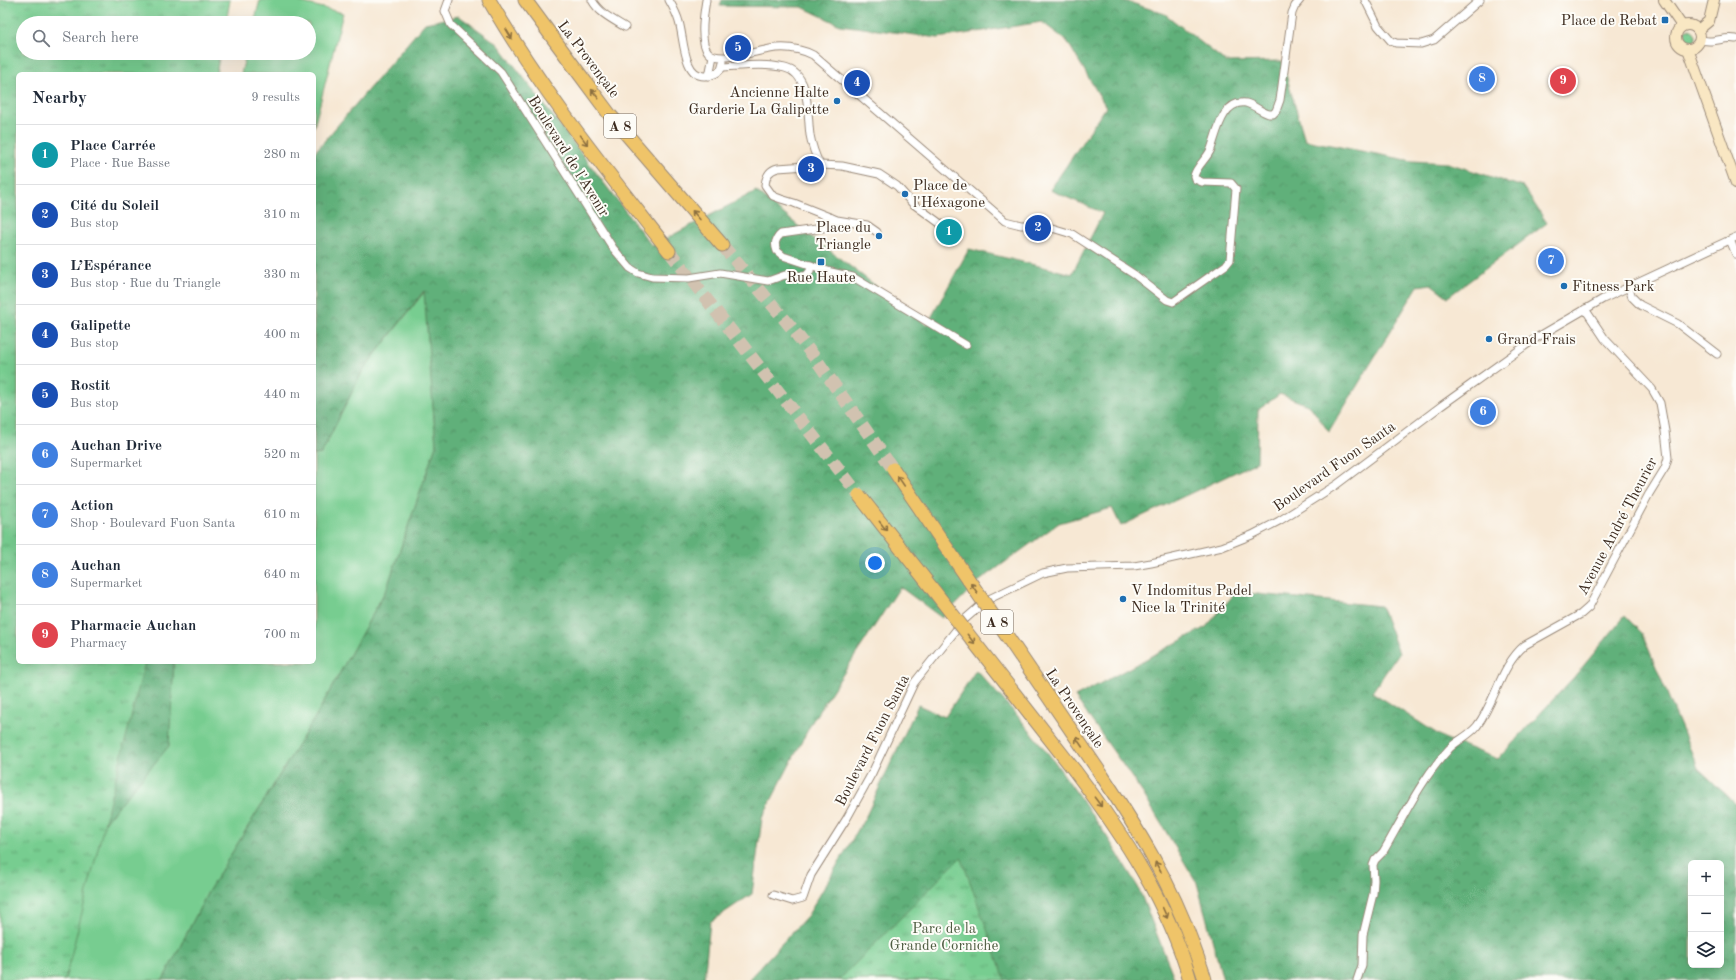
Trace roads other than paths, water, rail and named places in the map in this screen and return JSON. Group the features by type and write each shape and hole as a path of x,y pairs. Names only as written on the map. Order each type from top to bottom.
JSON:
{"highway":[{"name":"A 8","path":"490,0 519,50 544,86 618,186 669,251"},
{"name":"La Provençale","path":"525,0 606,108 722,245"},
{"name":"La Provençale","path":"893,469 1101,774 1143,839 1168,884 1186,924 1205,980"},
{"name":"A 8","path":"859,495 1075,771 1103,809 1143,870 1173,930 1190,980"}],"main road":[{"path":"1664,0 1682,26"},
{"path":"1699,34 1689,24 1682,26 1676,32 1676,40 1680,47 1688,49 1696,46 1699,34 1709,21 1714,0"},
{"path":"1688,49 1736,182"}],"street":[{"name":"Boulevard de l'Avenir","path":"449,0 445,11 451,25 501,72 613,248 630,268 638,273 652,277 689,278 720,273 768,281 785,276 806,276 810,271 811,265"},
{"path":"592,0 601,12 624,27"},
{"path":"669,0 679,20 686,57 692,71 700,76 709,76 718,72 723,67 779,67 794,71 798,75 802,81 804,89 810,136 820,165"},
{"path":"706,0 703,25 704,42 708,52 713,56 723,58 777,48 796,48 813,55 1005,221 1022,225 1034,224 1047,226 1072,234 1135,275 1167,300 1173,302 1226,265 1230,260 1236,189 1231,183 1202,182 1195,179 1194,176 1200,164 1209,152 1220,122 1227,110 1232,106 1246,103 1269,114 1273,114 1276,111 1280,100 1292,13 1300,0"},
{"path":"1366,0 1378,26 1391,41 1396,43 1421,44 1434,40 1480,0"},
{"path":"1699,34 1711,42 1726,38 1736,39"},
{"path":"709,76 713,56"},
{"path":"723,58 723,67"},
{"path":"877,232 867,225 832,218 772,196 765,185 766,179 772,170 820,165 842,166 879,174 897,186 912,203 949,230"},
{"path":"832,218 828,225 822,228 786,233 777,237 775,246 779,254 831,272 853,277 966,345"},
{"path":"1734,238 1736,254"},
{"name":"Boulevard Fuon Santa","path":"774,895 792,901 803,898 811,875 847,818 872,773 914,683 964,620 987,600 1043,573 1067,568 1134,566 1151,563 1222,547 1252,535 1279,521 1336,485 1441,406 1536,338 1628,286 1734,238"},
{"path":"1628,286 1632,297 1640,305 1678,324 1717,354"},
{"name":"Avenue André Theurier","path":"1357,980 1364,956 1363,935 1373,894 1373,865 1375,860 1383,852 1432,771 1450,748 1468,735 1476,726 1485,712 1499,681 1517,651 1581,614 1589,607 1649,494 1666,468 1668,458 1666,431 1660,403 1652,389 1605,339 1585,309"}],"tunnel":[{"path":"722,245 791,327 818,362 893,469"},
{"path":"669,251 859,495"}],"place":[{"name":"Place de Rebat","path":"1665,20"},
{"name":"Rostit","path":"738,48"},
{"name":"Auchan","path":"1482,79"},
{"name":"Pharmacie Auchan","path":"1563,81"},
{"name":"Galipette","path":"857,83"},
{"name":"Ancienne Halte Garderie La Galipette","path":"837,101"},
{"name":"L’Espérance","path":"811,169"},
{"name":"Place de l'Héxagone","path":"905,194"},
{"name":"Cité du Soleil","path":"1038,228"},
{"name":"Place Carrée","path":"949,232"},
{"name":"Place du Triangle","path":"879,236"},
{"name":"Action","path":"1551,261"},
{"name":"Rue Haute","path":"821,262"},
{"name":"Fitness Park","path":"1564,286"},
{"name":"Grand Frais","path":"1489,339"},
{"name":"Auchan Drive","path":"1483,412"},
{"name":"V Indomitus Padel Nice la Trinité","path":"1123,599"}],"park label":[{"name":"Parc de la Grande Corniche","path":"944,936"}]}
